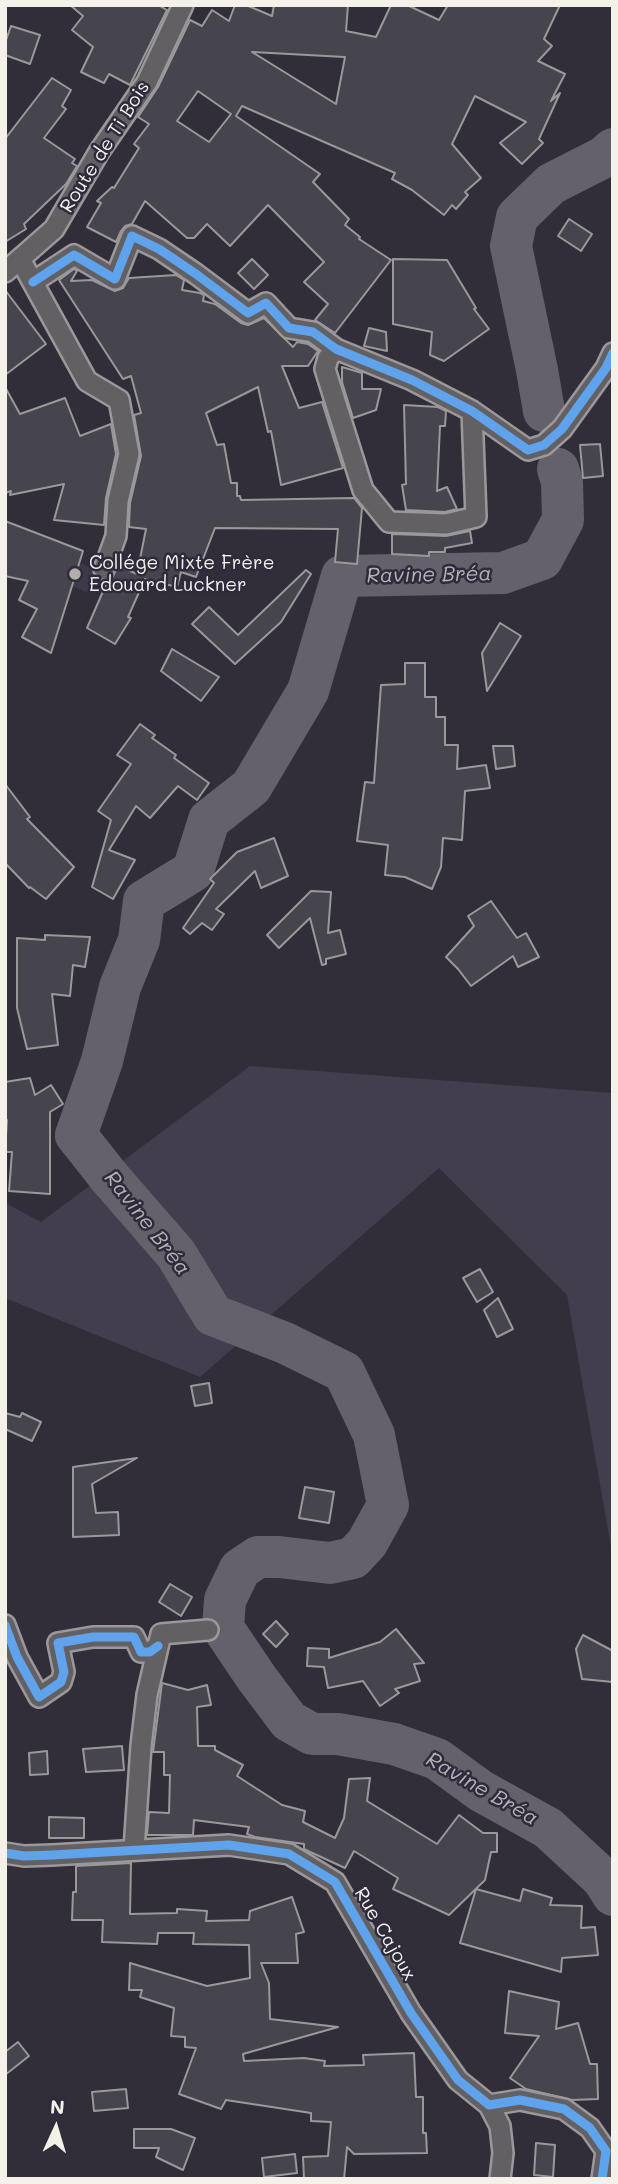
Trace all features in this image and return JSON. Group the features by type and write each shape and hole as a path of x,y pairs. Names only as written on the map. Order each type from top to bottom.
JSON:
{"street":[{"name":"Route de Ti Bois","path":"13,266 54,229 99,152 147,82 183,5"},
{"path":"33,282 74,255 115,279 132,236 159,249 197,274 248,313 266,303 289,328 313,332 336,349 412,380 472,411 523,449 533,450 544,445 562,429 606,368 613,353"},
{"path":"13,266 33,282 87,380 119,400 129,454 118,501 116,536 104,569"},
{"path":"336,349 328,358 325,369 363,490 388,522 446,524 476,517 472,411"},
{"path":"5,1626 39,1697 61,1682 64,1672 58,1643 93,1637 134,1637 141,1652 150,1652 158,1646"},
{"path":"134,1849 147,1695 161,1634 208,1630"},
{"name":"Rue Cajoux","path":"5,1853 24,1856 229,1845 289,1854 335,1882 411,2013 458,2080 489,2105"},
{"path":"500,2179 503,2153 500,2126 489,2105 520,2100 564,2109 590,2129 606,2151 602,2179"}],"shaded area":[{"name":"Collége Mixte Frère Edouard Luckner","path":"58,554 101,572 91,594 49,576"},
{"path":"250,1066 613,1093 613,1559 567,1295 439,1168 200,1377 5,1298 5,1203 41,1222"}],"building":[{"path":"70,5 158,5 167,10 130,85 109,74 104,83 81,72 93,47 72,30 83,16"},
{"path":"235,5 246,5 272,16 274,5 348,5 346,31 376,37 391,5 407,5 439,20 448,5 560,5 544,39 552,46 538,61 565,74 551,101 560,93 539,139 543,143 522,164 500,143 526,122 475,96 452,144 481,178 465,192 468,195 456,209 452,205 444,215 412,190 392,179 395,173 242,106 236,116 320,174 313,182 349,219 345,225 360,237 359,239 391,260 335,333 315,320 328,304 304,282 324,262 268,205 230,246 207,224 194,238 187,238 145,201 132,224 125,226 116,242 87,227 101,203 97,201 114,188 139,148 134,144 149,124 138,117 158,87 190,20 202,26 212,10 229,21","holes":["252,52 345,57 336,104","198,91 231,114 209,142 177,121"]},
{"path":"11,26 40,35 30,64 5,55 5,43"},
{"path":"52,78 71,90 62,106 66,109 44,138 75,159 72,163 77,166 66,184 24,224 26,229 5,242 5,139"},
{"path":"569,219 592,234 581,251 558,236"},
{"path":"252,259 268,275 254,289 238,273"},
{"path":"393,259 447,260 476,308 474,309 489,329 444,361 430,355 432,332 393,324"},
{"path":"74,269 77,271 71,281 92,280 115,291 123,288 129,278 176,275 184,280 182,290 204,295 203,301 215,304 241,323 248,325 264,318 293,347 297,342 308,344 318,351 308,366 282,366 299,408 322,402 343,468 281,485 271,431 268,432 258,387 206,413 217,445 224,444 231,483 237,483 237,496 240,496 241,500 354,498 362,508 357,564 335,562 338,529 215,528 196,577 181,572 177,587 145,579 128,617 131,618 115,644 87,628 108,580 118,566 137,574 146,529 129,527 130,503 141,456 134,415 141,413 131,376 123,379 59,280"},
{"path":"5,290 46,344 5,375"},
{"path":"369,328 386,332 387,351 364,346"},
{"path":"342,367 362,373 362,389 381,389 376,410 353,418 342,382"},
{"path":"5,387 20,414 65,398 80,436 111,424 116,454 106,498 104,525 54,520 64,484 10,495 11,491 5,493"},
{"path":"404,405 438,407 446,411 445,426 440,426 437,491 447,487 457,509 445,512 406,510 402,485 406,484"},
{"path":"600,444 603,476 583,478 580,445"},
{"path":"5,521 83,551 51,653 22,637 37,609 19,600 28,581 5,576"},
{"path":"470,531 472,543 445,548 445,552 429,552 429,556 392,554 392,534 446,536"},
{"path":"306,570 311,574 281,622 235,664 192,624 209,607 238,635"},
{"path":"500,623 521,636 487,691 482,653"},
{"path":"172,649 219,677 201,701 161,671"},
{"path":"405,663 425,663 425,697 436,697 436,717 445,717 445,745 458,745 457,769 486,765 490,788 465,791 462,840 443,838 441,867 432,889 405,877 385,875 388,845 357,841 365,782 374,783 381,685 405,684"},
{"path":"140,724 155,735 152,738 176,755 174,758 209,783 197,800 178,786 150,818 136,806 109,850 135,860 113,899 92,887 111,820 98,811 131,764 117,755"},
{"path":"493,746 513,746 515,766 496,769"},
{"path":"5,784 30,817 27,819 74,867 46,899 29,888 5,863"},
{"path":"274,838 288,876 261,888 255,871 216,909 224,914 212,930 202,923 190,934 183,928 214,883 210,879 237,852"},
{"path":"311,891 331,892 328,933 340,930 346,954 326,959 326,964 322,965 310,918 279,948 267,935"},
{"path":"491,901 517,938 526,933 539,957 518,967 513,956 471,986 446,957 474,926 468,916"},
{"path":"45,935 90,937 85,967 73,965 70,996 52,994 58,1045 27,1049 17,1008 17,938 45,940"},
{"path":"30,1078 35,1095 51,1085 63,1104 50,1112 50,1194 9,1191 12,1152 5,1152 5,1082"},
{"path":"480,1269 493,1292 477,1302 463,1278"},
{"path":"498,1298 513,1329 497,1337 484,1310"},
{"path":"209,1383 212,1403 195,1406 191,1386"},
{"path":"5,1413 20,1417 22,1413 41,1422 32,1441 5,1429"},
{"path":"137,1458 92,1484 96,1513 118,1512 119,1535 73,1537 73,1467"},
{"path":"305,1487 334,1492 329,1523 299,1518"},
{"path":"170,1584 192,1597 181,1616 159,1602"},
{"path":"276,1621 288,1634 276,1647 263,1634"},
{"path":"396,1629 424,1663 414,1664 420,1681 395,1689 399,1693 380,1706 363,1681 328,1688 324,1667 307,1666 308,1648 329,1649 329,1658 380,1642"},
{"path":"583,1635 613,1651 613,1682 582,1679 576,1649"},
{"path":"162,1683 188,1690 207,1685 211,1705 197,1707 198,1746 215,1746 215,1750 243,1765 237,1776 282,1805 305,1811 303,1822 335,1838 344,1818 349,1779 370,1778 367,1801 437,1844 459,1815 483,1833 497,1833 497,1852 491,1852 485,1880 449,1915 393,1889 398,1878 354,1851 345,1868 304,1849 304,1844 255,1837 247,1834 249,1827 194,1820 193,1835 147,1835 149,1812 169,1813 170,1775 164,1775 164,1752 153,1752"},
{"path":"122,1746 124,1770 86,1772 83,1749"},
{"path":"47,1751 48,1774 30,1775 29,1753"},
{"path":"49,1817 84,1818 84,1838 49,1838"},
{"path":"131,1863 130,1914 177,1913 177,1909 207,1911 206,1921 249,1920 250,1911 292,1897 304,1932 296,1934 298,1963 261,1963 269,1983 270,2019 338,2027 243,2054 244,2061 304,2058 325,2061 324,2066 364,2065 363,2055 414,2053 416,2097 423,2097 423,2133 426,2133 427,2153 354,2154 347,2147 344,2179 304,2179 303,2157 328,2156 331,2122 311,2121 311,2113 226,2100 221,2109 179,2094 196,2048 185,2047 185,2037 171,2036 174,2008 140,1997 142,1990 129,1990 130,1963 207,1986 250,1978 249,1945 193,1944 194,1933 158,1933 157,1944 102,1942 103,1920 72,1920 76,1866"},
{"path":"476,1889 520,1901 523,1889 552,1898 550,1905 582,1906 581,1928 595,1927 598,1955 562,1958 561,1972 460,1943"},
{"path":"509,1991 559,2002 556,2029 578,2023 590,2064 597,2064 598,2099 572,2100 526,2089 510,2078 539,2036 505,2033"},
{"path":"18,2042 29,2056 5,2075 5,2052"},
{"path":"126,2089 128,2108 94,2111 92,2092"},
{"path":"134,2129 171,2129 195,2138 183,2170 156,2157 159,2148 134,2148"},
{"path":"536,2143 555,2145 553,2177 534,2175"},
{"path":"295,2154 297,2173 264,2177 262,2158"}],"waterway":[{"name":"Ravine Bréa","path":"544,411 511,246 517,217 551,184 604,157 613,149"},
{"name":"Ravine Bréa","path":"558,469 562,482 563,520 542,559 503,573 342,576 308,691 251,787 209,820 193,871 144,901 139,940 120,987 102,1061 76,1135 176,1254 213,1315 285,1343 344,1372 374,1435 388,1505 367,1543 353,1558 330,1563 258,1557 240,1569 225,1600 223,1628 256,1677 289,1721 312,1734 338,1734 394,1744 437,1759 481,1791 548,1828 603,1879 613,1895"}],"cycle path":[{"path":"33,282 74,255 115,279 132,236 159,249 248,313 266,303 289,328 313,332 336,349 412,380 472,411 528,450 544,445 562,429 606,368 613,353"},
{"path":"5,1625 17,1657 39,1697 61,1682 64,1672 58,1643 93,1637 134,1637 141,1652 150,1652 158,1646"},
{"path":"5,1853 24,1856 229,1845 289,1854 335,1882 411,2013 458,2080 489,2105 520,2100 564,2109 590,2128 606,2151 602,2179"}],"place":[{"name":"Collége Mixte Frère Edouard Luckner","path":"75,574"}]}
